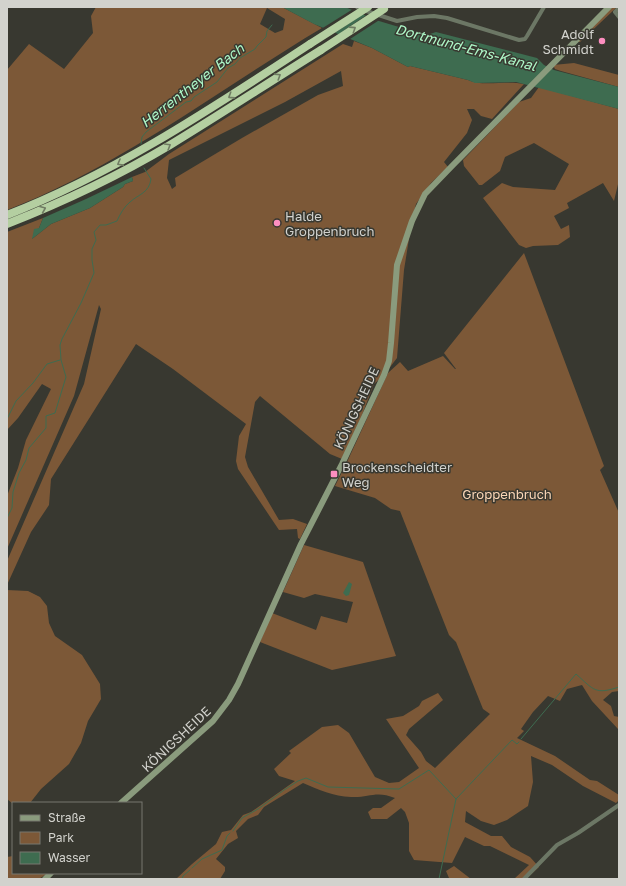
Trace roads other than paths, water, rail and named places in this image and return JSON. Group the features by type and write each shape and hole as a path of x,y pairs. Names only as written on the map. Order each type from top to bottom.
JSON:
{"highway":[{"path":"7,215 70,188 154,144 368,7"},
{"path":"7,224 77,194 144,160 386,8"}],"main road":[{"name":"KÖNIGSHEIDE","path":"123,802 220,714 238,684 301,544 342,464 384,375 389,361 397,265 412,221 425,194 608,7"}],"street":[{"path":"357,7 366,12 394,21 427,16 441,17 519,40 525,39 544,7"},
{"path":"619,8 615,12 619,17"},
{"path":"524,879 557,845 590,826 619,805"}],"water":[{"name":"Dortmund-Ems-Kanal","path":"282,7 345,7 379,21 419,33 430,34 436,32 537,58 544,65 554,70 619,87 619,109 516,82 475,83 410,66 408,67 372,48 314,24"},
{"path":"132,177 133,181 125,184 123,187 90,208 51,224 32,239 34,229 39,228 43,218"},
{"path":"349,582 352,584 349,595 346,596 343,593"}],"waterway":[{"name":"Herrentheyer Bach","path":"141,144 142,137 146,132 186,102 191,101 194,97 217,82 228,68 235,64 240,58 255,49 266,37 267,31 272,25"},
{"name":"Herrentheyer Bach","path":"7,518 12,508 13,492 19,473 26,460 29,448 46,428 46,416 55,413 66,377 61,360 60,345 94,273 92,260 92,249 96,240 94,232 100,225 106,225 117,221 122,211 128,204 146,190 151,179 144,168"},
{"path":"7,419 16,401 33,383 47,364 60,360"},
{"path":"521,739 576,674 595,690 605,691 619,687"},
{"path":"439,879 456,799 512,740 517,744 519,742"},
{"path":"233,831 242,818 258,809 298,781 306,778 328,787 399,789 429,770 456,799"},
{"path":"192,868 202,859 222,850 227,836 230,833"},
{"path":"182,879 183,876 190,870"}],"place":[{"name":"Adolf Schmidt","path":"602,41"},
{"name":"Halde Groppenbruch","path":"277,223"},
{"name":"Brockenscheidter Weg","path":"334,474"}],"park label":[{"name":"Groppenbruch","path":"507,494"}]}
